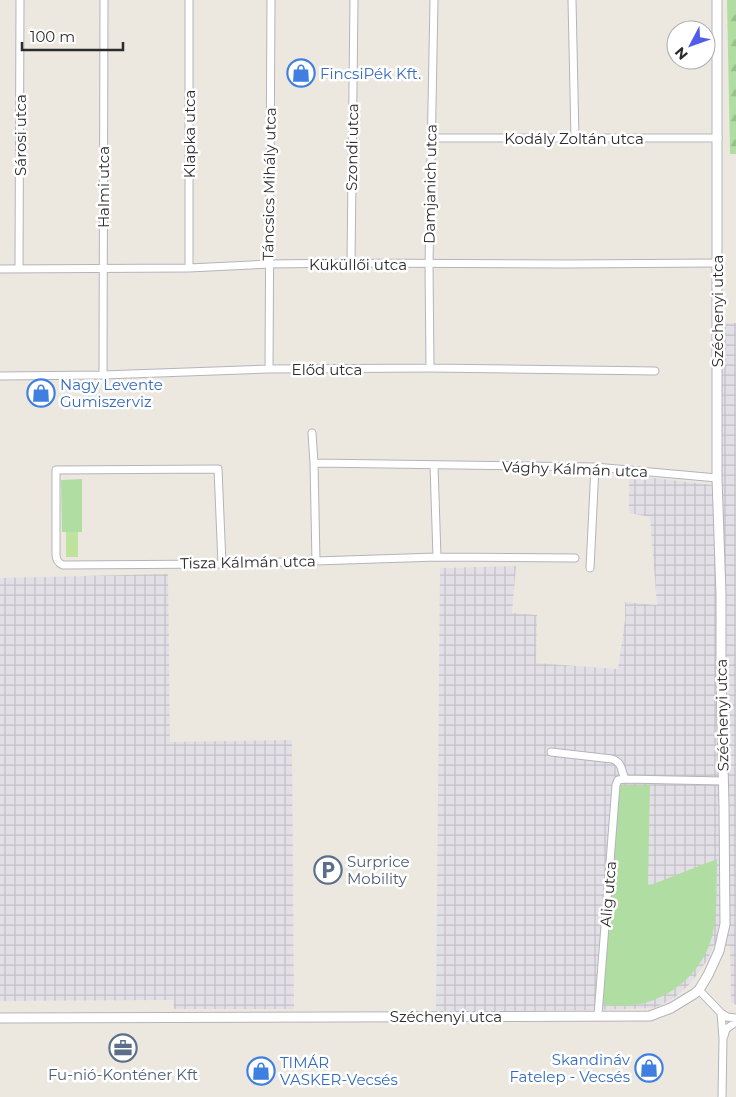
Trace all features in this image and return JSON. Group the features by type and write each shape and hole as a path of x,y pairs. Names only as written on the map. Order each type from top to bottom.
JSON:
{"street":[{"name":"Sárosi utca","path":"19,269 20,0"},
{"name":"Halmi utca","path":"103,375 104,0"},
{"name":"Klapka utca","path":"189,0 189,268"},
{"name":"Táncsics Mihály utca","path":"269,369 271,0"},
{"name":"Szondi utca","path":"351,263 354,0"},
{"name":"Damjanich utca","path":"430,368 429,264 434,0"},
{"path":"572,0 575,138"},
{"name":"Széchenyi utca","path":"0,1018 650,1016 671,1008 699,990 708,975 718,951 725,924 721,595 717,478 717,0"},
{"name":"Kodály Zoltán utca","path":"431,138 718,138"},
{"name":"Küküllői utca","path":"0,269 189,268 269,264 351,263 717,263"},
{"name":"Előd utca","path":"0,376 103,375 269,369 430,368 655,371"},
{"path":"312,433 316,561"},
{"name":"Vághy Kálmán utca","path":"314,463 594,467 717,478"},
{"path":"434,465 437,557"},
{"path":"590,568 594,467"},
{"name":"Tisza Kálmán utca","path":"222,564 218,468 56,470 56,559 63,565 222,564 437,557 575,558"},
{"path":"551,752 618,761 625,779 723,781"},
{"name":"Alig utca","path":"598,1015 616,785 618,780 625,779"},
{"path":"699,990 721,1013 736,1020 726,1029 723,1038"},
{"path":"721,1013 723,1038 722,1097"}],"shaded area":[{"path":"717,323 736,323 736,1005 731,1002 730,946 714,945 708,959 691,983 673,999 654,1008 436,1012 440,568 516,566 512,613 537,615 536,663 618,669 625,620 625,602 657,605 650,517 629,513 629,475 713,485 712,426"},
{"path":"168,574 170,742 292,740 294,1009 174,1009 173,1000 0,1001 0,578"}],"green space":[{"path":"727,0 736,0 736,154 730,154"},
{"path":"82,479 82,532 62,532 61,480"},
{"path":"66,532 78,532 78,557 66,557"},
{"path":"650,785 648,886 717,859 716,905 713,932 709,947 701,961 681,984 668,993 638,1005 600,1004 616,786"}],"place":[{"name":"FincsiPék Kft.","path":"301,73"},
{"name":"Nagy Levente Gumiszerviz","path":"41,393"},
{"name":"Surprice Mobility","path":"328,870"},
{"name":"Fu-nió-Konténer Kft","path":"123,1048"},
{"name":"Skandináv Fatelep - Vecsés","path":"649,1068"},
{"name":"TIMÁR VASKER-Vecsés","path":"261,1071"}]}
